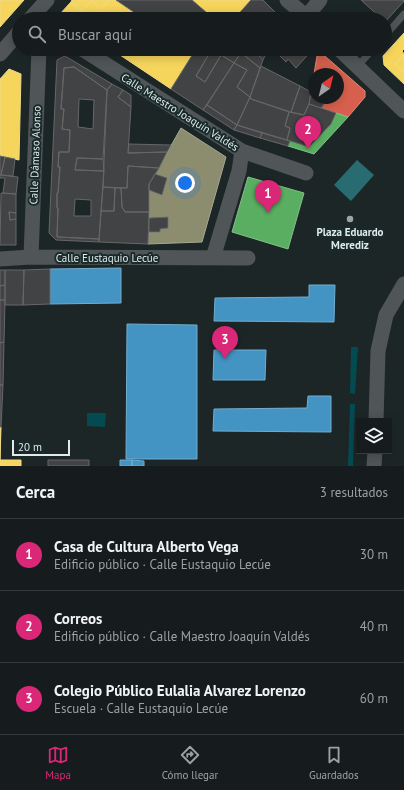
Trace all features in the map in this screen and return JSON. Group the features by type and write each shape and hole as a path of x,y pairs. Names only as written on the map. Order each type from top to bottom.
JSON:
{"street":[{"path":"37,12 47,0"},
{"path":"287,0 300,12"},
{"path":"311,12 320,0"},
{"path":"0,54 12,43"},
{"name":"Calle Dámaso Alonso","path":"31,257 38,56"},
{"name":"Calle Maestro Joaquín Valdés","path":"93,56 242,151 306,173"},
{"path":"346,56 404,111"},
{"path":"214,258 239,171 242,151"},
{"name":"Calle Eustaquio Lecúe","path":"0,260 31,257 248,258"},
{"path":"376,418 378,351 386,315 404,284"},
{"path":"374,466 375,454"}],"lane":[{"path":"392,28 404,14"},
{"path":"357,67 367,56"}],"shaded area":[{"path":"357,160 374,175 351,201 334,185"},
{"path":"351,347 358,347 355,394 350,393"},
{"path":"350,404 355,404 353,466 348,466"},
{"path":"87,413 106,413 105,427 87,426"}],"building: Viviendas":[{"path":"0,0 24,0 12,12 0,27"},
{"path":"72,0 109,0 101,9 91,1 82,11 71,2"},
{"path":"109,0 116,0 134,12 62,12 71,2 82,11 91,1 101,9"},
{"path":"192,0 251,0 240,12 206,12"},
{"path":"404,33 404,49 402,51 404,54 395,64 404,72 404,84 384,65 383,56 392,56 392,46"},
{"path":"404,54 404,72 395,64"},
{"path":"122,56 192,56 171,89"},
{"path":"9,69 21,74 19,160 0,156 0,79"},
{"path":"0,427 1,427 0,460"},
{"path":"0,460 21,460 21,466 0,466"}],"building: Comercios":[{"path":"317,56 325,56 339,68 315,68"},
{"path":"344,73 365,91 365,97 348,117 321,108 324,104 344,104"}],"building: Escuelas":[{"path":"121,268 121,303 50,304 50,269"},
{"path":"309,285 335,285 334,322 214,321 215,298 309,297"},
{"path":"127,324 197,325 197,459 126,459"},
{"path":"214,350 266,350 265,380 213,380"},
{"path":"308,396 331,396 331,432 213,431 214,409 307,408"},
{"path":"120,460 132,460 132,466 120,466"},
{"path":"132,460 144,461 144,466 132,466"}],"building: Público":[{"path":"336,113 348,117 314,154 288,146 290,141 309,147 331,124"},
{"path":"248,177 304,193 288,249 232,232"}],"building: Industria":[{"path":"181,128 226,157 202,242 148,244 149,232 160,232 160,229 168,228 168,217 149,218 149,190 162,195 167,178 155,174"}],"building: Otros":[{"path":"116,0 192,0 206,12 134,12"},
{"path":"251,0 263,0 275,12 240,12"},
{"path":"361,0 404,0 392,14 392,12 374,12"},
{"path":"65,56 112,84 107,90 74,67 64,68 61,109 64,109 62,129 70,130 69,152 59,152 58,167 60,167 57,193 57,237 99,239 99,242 56,240 49,233 57,60"},
{"path":"192,56 208,56 196,76 205,82 220,56 234,63 203,110 171,89"},
{"path":"208,56 220,56 205,82 196,76"},
{"path":"223,56 239,56 234,63"},
{"path":"239,56 245,56 260,68 250,97 237,87 247,70 234,63"},
{"path":"245,56 259,56 263,60 260,68"},
{"path":"259,56 265,56 263,60"},
{"path":"280,56 307,56 296,68 288,59 286,62"},
{"path":"234,63 247,70 237,87 250,97 237,125 207,105"},
{"path":"261,66 300,86 291,112 251,99 250,97"},
{"path":"74,67 107,90 103,159 77,158 75,170 104,171 99,239 57,237 57,193 60,167 58,167 59,152 69,152 70,130 62,129 64,109 61,109 64,68","holes":["79,99 94,100 93,129 78,127","75,199 91,200 91,216 74,216"]},
{"path":"112,84 123,90 118,97 131,107 128,153 167,152 159,168 128,166 127,188 103,187 107,90"},
{"path":"300,86 308,90 309,104 304,115 291,112"},
{"path":"123,90 131,95 131,107 118,97"},
{"path":"250,97 251,99 289,112 285,126 290,128 287,140 237,125"},
{"path":"309,104 324,104 321,108"},
{"path":"309,104 336,113 331,124 309,147 287,140 290,128 285,126 289,112 304,115"},
{"path":"207,105 237,125 234,130 203,110"},
{"path":"237,125 262,133 260,138 234,130"},
{"path":"262,133 290,141 288,146 260,138"},
{"path":"129,144 171,145 167,152 128,153"},
{"path":"0,156 5,157 1,175 0,175"},
{"path":"5,157 15,159 13,176 1,175"},
{"path":"77,158 103,159 104,171 75,170"},
{"path":"128,166 159,168 149,184 149,212 125,212 122,207 121,188 127,188"},
{"path":"155,174 167,178 162,195 149,190 149,184"},
{"path":"0,175 18,177 16,194 3,193 5,178 0,178"},
{"path":"103,187 115,188 114,211 101,211"},
{"path":"115,188 121,188 122,207 125,212 149,212 148,244 99,242 101,211 114,211"},
{"path":"1,193 16,194 16,213 9,212 10,220 16,219 16,245 0,245"},
{"path":"9,212 16,213 16,219 10,220"},
{"path":"168,217 168,228 160,229 160,232 149,232 149,218"},
{"path":"50,269 50,304 23,305 24,270"},
{"path":"0,270 5,270 5,285 0,286"},
{"path":"5,270 24,270 23,305 5,305"},
{"path":"5,285 5,300 0,300 0,286"},
{"path":"0,300 5,300 4,342 0,343"},
{"path":"4,342 3,385 0,385 0,343"},
{"path":"0,385 3,385 1,427 0,427"},
{"path":"48,460 89,460 89,466 48,466"}],"place":[{"name":"Correos","path":"308,149"},
{"name":"Casa de Cultura Alberto Vega","path":"268,213"},
{"name":"Plaza Eduardo Merediz","path":"350,219"},
{"name":"Colegio Público Eulalia Alvarez Lorenzo","path":"225,359"}]}
